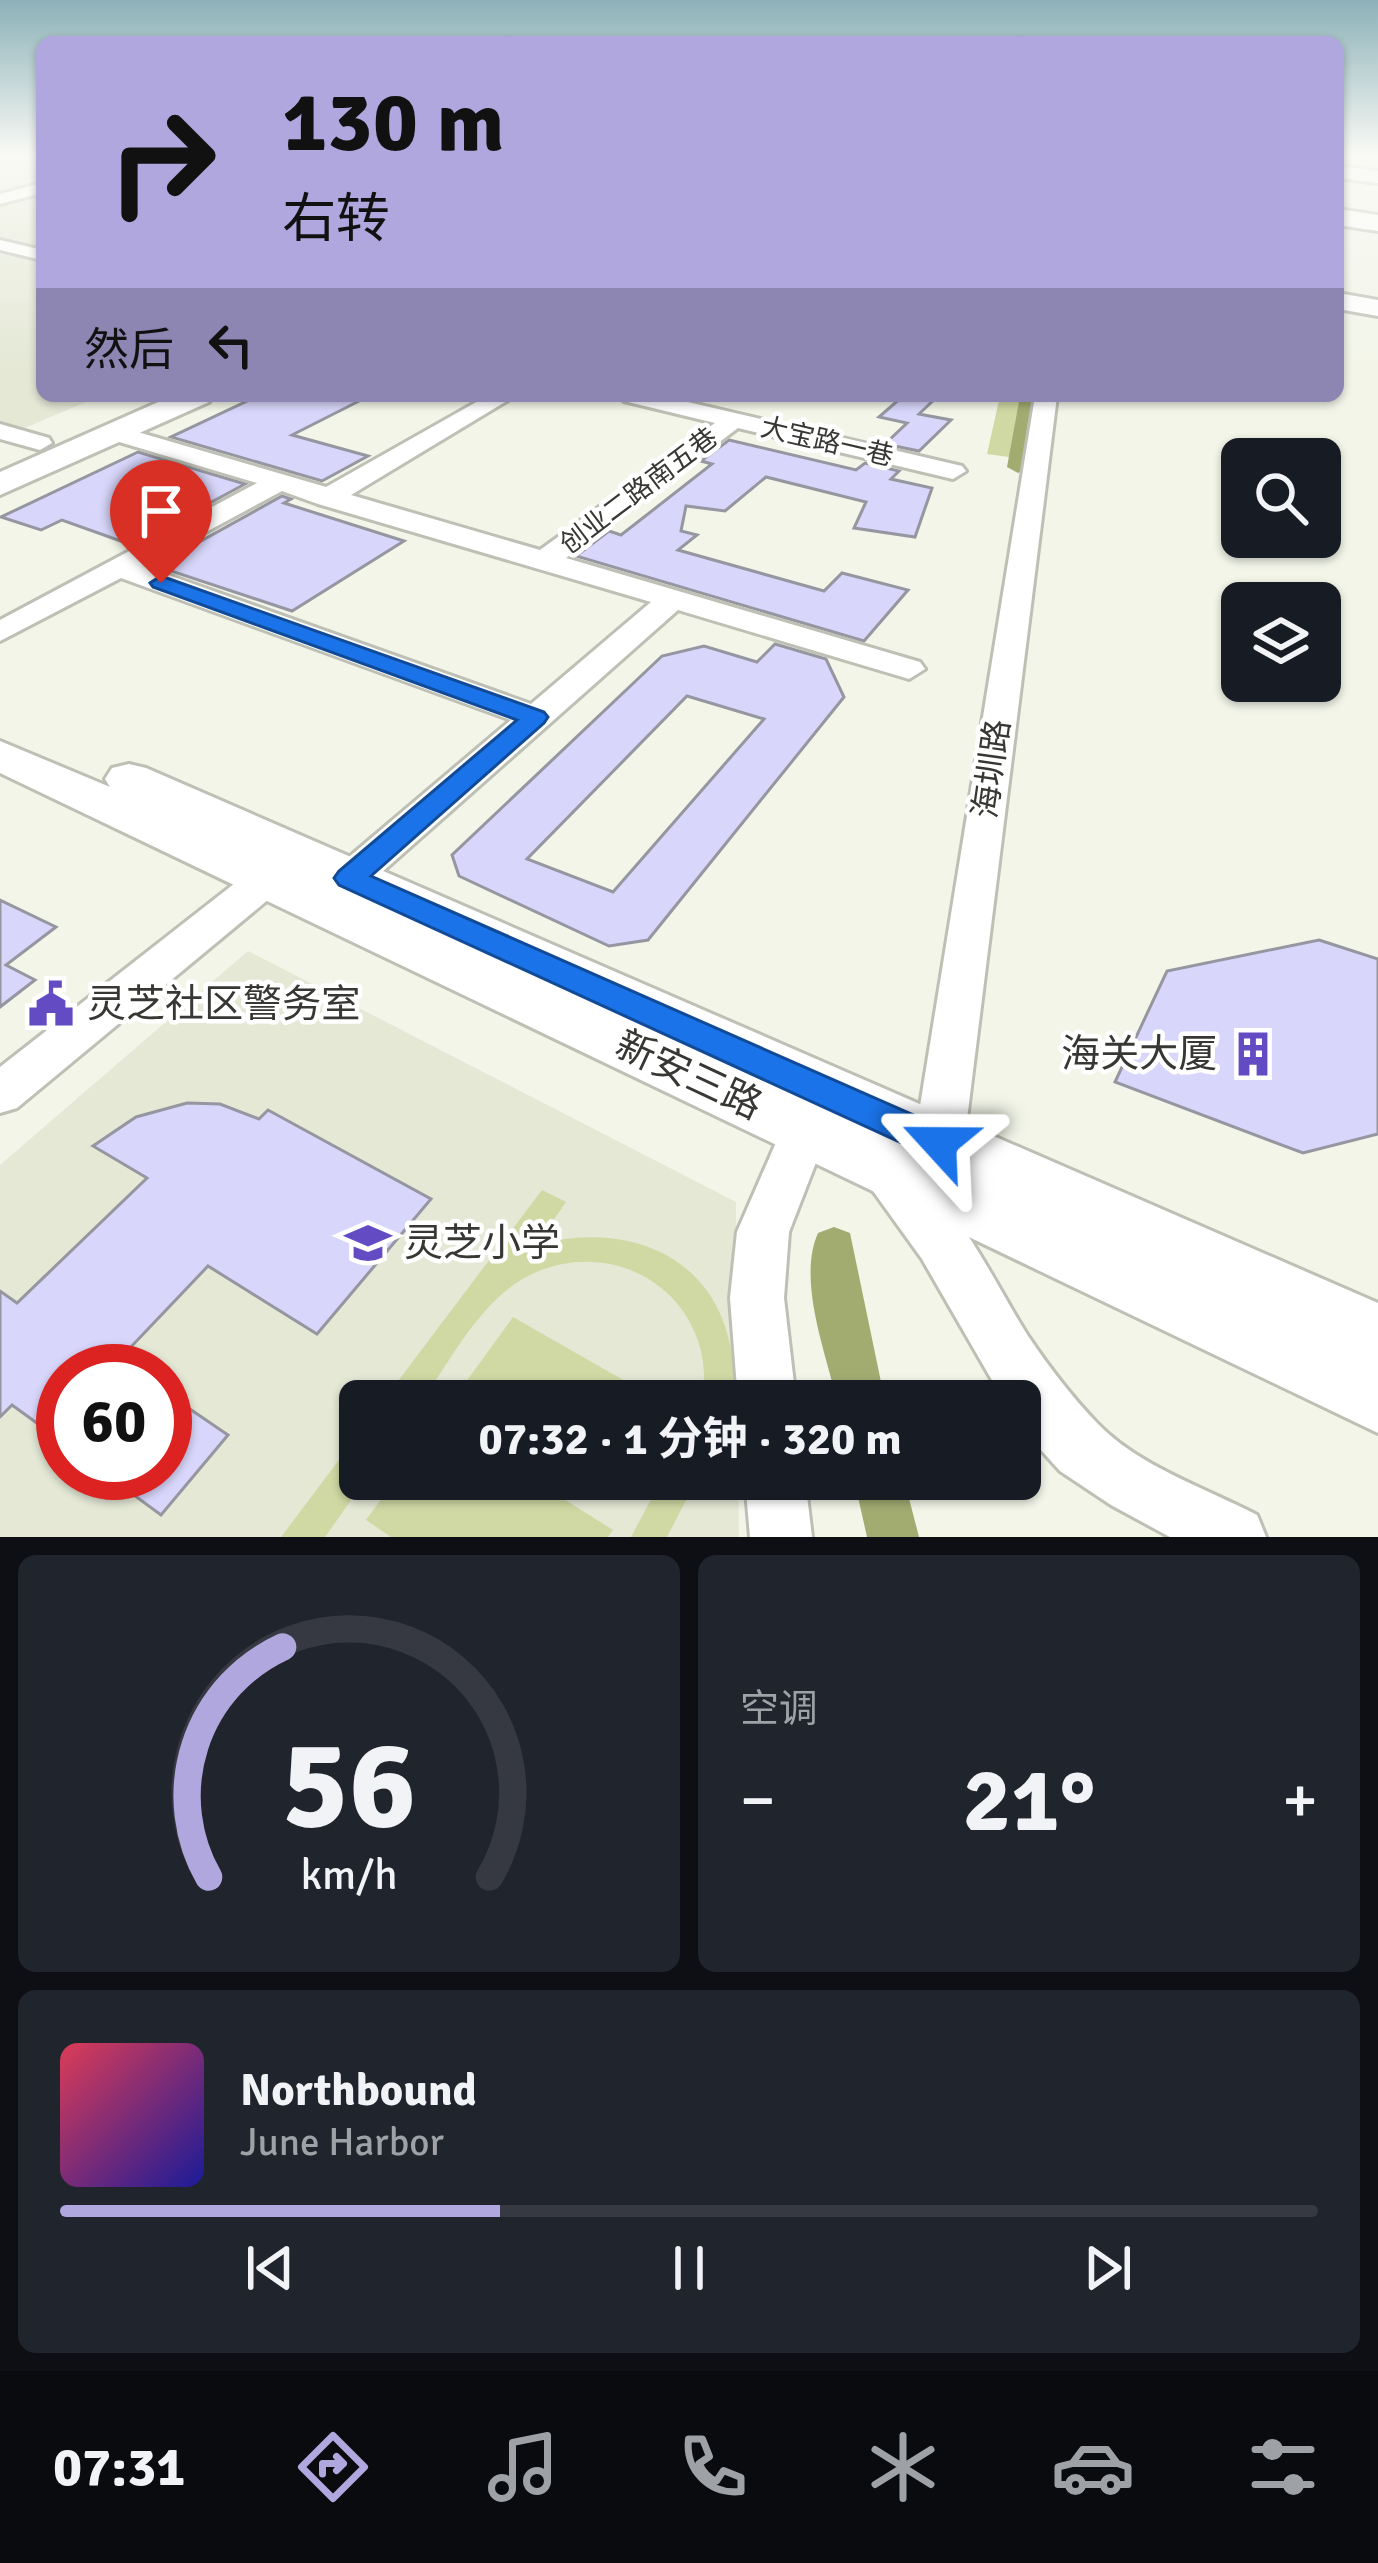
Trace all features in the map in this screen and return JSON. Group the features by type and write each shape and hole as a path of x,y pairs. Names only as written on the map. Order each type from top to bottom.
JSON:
{"main road":[{"path":"1344,300 1378,305"},
{"path":"0,460 134,402"},
{"path":"0,484 185,402"},
{"name":"新安三路","path":"0,721 1378,1340"},
{"name":"新安三路","path":"0,755 1378,1395"}],"street":[{"path":"0,245 36,254"},
{"path":"327,498 494,402"},
{"name":"大宝路一巷","path":"658,402 952,471"},
{"name":"海圳路","path":"939,1143 1045,402"},
{"name":"创业二路南五巷","path":"544,561 734,420"},
{"path":"0,431 40,443"},
{"path":"115,434 909,669"},
{"path":"0,632 277,483"},
{"path":"120,568 535,717"},
{"path":"350,878 673,599"},
{"path":"0,1094 267,879"},
{"path":"765,1380 757,1298 763,1232 805,1129"},
{"path":"869,1159 933,1229 1047,1412 1084,1454 1235,1537"},
{"path":"777,1500 781,1537"}],"shaded area":[{"path":"0,227 36,227 36,402 86,402 15,432 0,427"},
{"name":"灵芝小学","path":"248,951 736,1202 736,1380 339,1380 339,1500 738,1500 739,1537 0,1537 0,1165"}],"green space":[{"path":"999,402 1050,402 1044,462 987,454"},
{"path":"542,1190 566,1202 537,1244 618,1239 653,1249 682,1266 706,1289 723,1320 732,1358 733,1380 704,1380 699,1345 685,1314 668,1294 624,1268 572,1263 546,1268 506,1291 478,1319 436,1380 399,1380"},
{"path":"513,1317 623,1380 467,1380"},
{"path":"339,1460 339,1500 351,1500 325,1537 281,1537"},
{"path":"381,1500 565,1500 613,1530 608,1537 391,1537 366,1520"},
{"path":"651,1500 686,1500 667,1537 631,1537"}],"building":[{"path":"245,402 357,402 292,435 368,456 322,481 171,437"},
{"path":"896,402 932,402 919,414 951,420 919,451 885,444 907,423 879,417"},
{"path":"729,440 856,470 865,463 899,471 891,479 932,488 915,537 854,528 866,502 766,477 725,511 686,506 681,531 697,535 678,550 824,591 842,573 908,590 864,641 576,556 609,531 621,535 712,464 701,461"},
{"path":"138,452 245,484 132,545 62,520 41,530 1,517"},
{"path":"282,496 291,499 284,503 404,541 292,611 156,566"},
{"path":"775,644 826,659 844,697 648,940 609,946 459,876 452,855 662,656 704,646 757,662","holes":["687,696 764,719 613,892 527,859"]},
{"path":"0,900 56,927 6,965 35,980 0,1007"},
{"name":"海关大厦","path":"1319,940 1378,959 1378,1134 1303,1153 1115,1082 1167,971"},
{"path":"187,1103 220,1104 259,1119 268,1110 431,1199 317,1334 208,1266 134,1344 36,1344 36,1422 12,1405 0,1417 0,1291 17,1303 147,1178 93,1146 136,1117"},
{"path":"192,1410 228,1435 192,1478"},
{"path":"141,1500 174,1500 161,1515"}],"waterway":[{"path":"1018,467 1029,402"},
{"path":"834,1247 837,1298 856,1380"},
{"path":"884,1500 893,1537"}],"place":[{"name":"灵芝社区警务室","path":"51,1004"},
{"name":"海关大厦","path":"1253,1054"},
{"name":"灵芝小学","path":"368,1243"}],"route":[{"path":"161,583 535,717 350,878 939,1143"}]}
